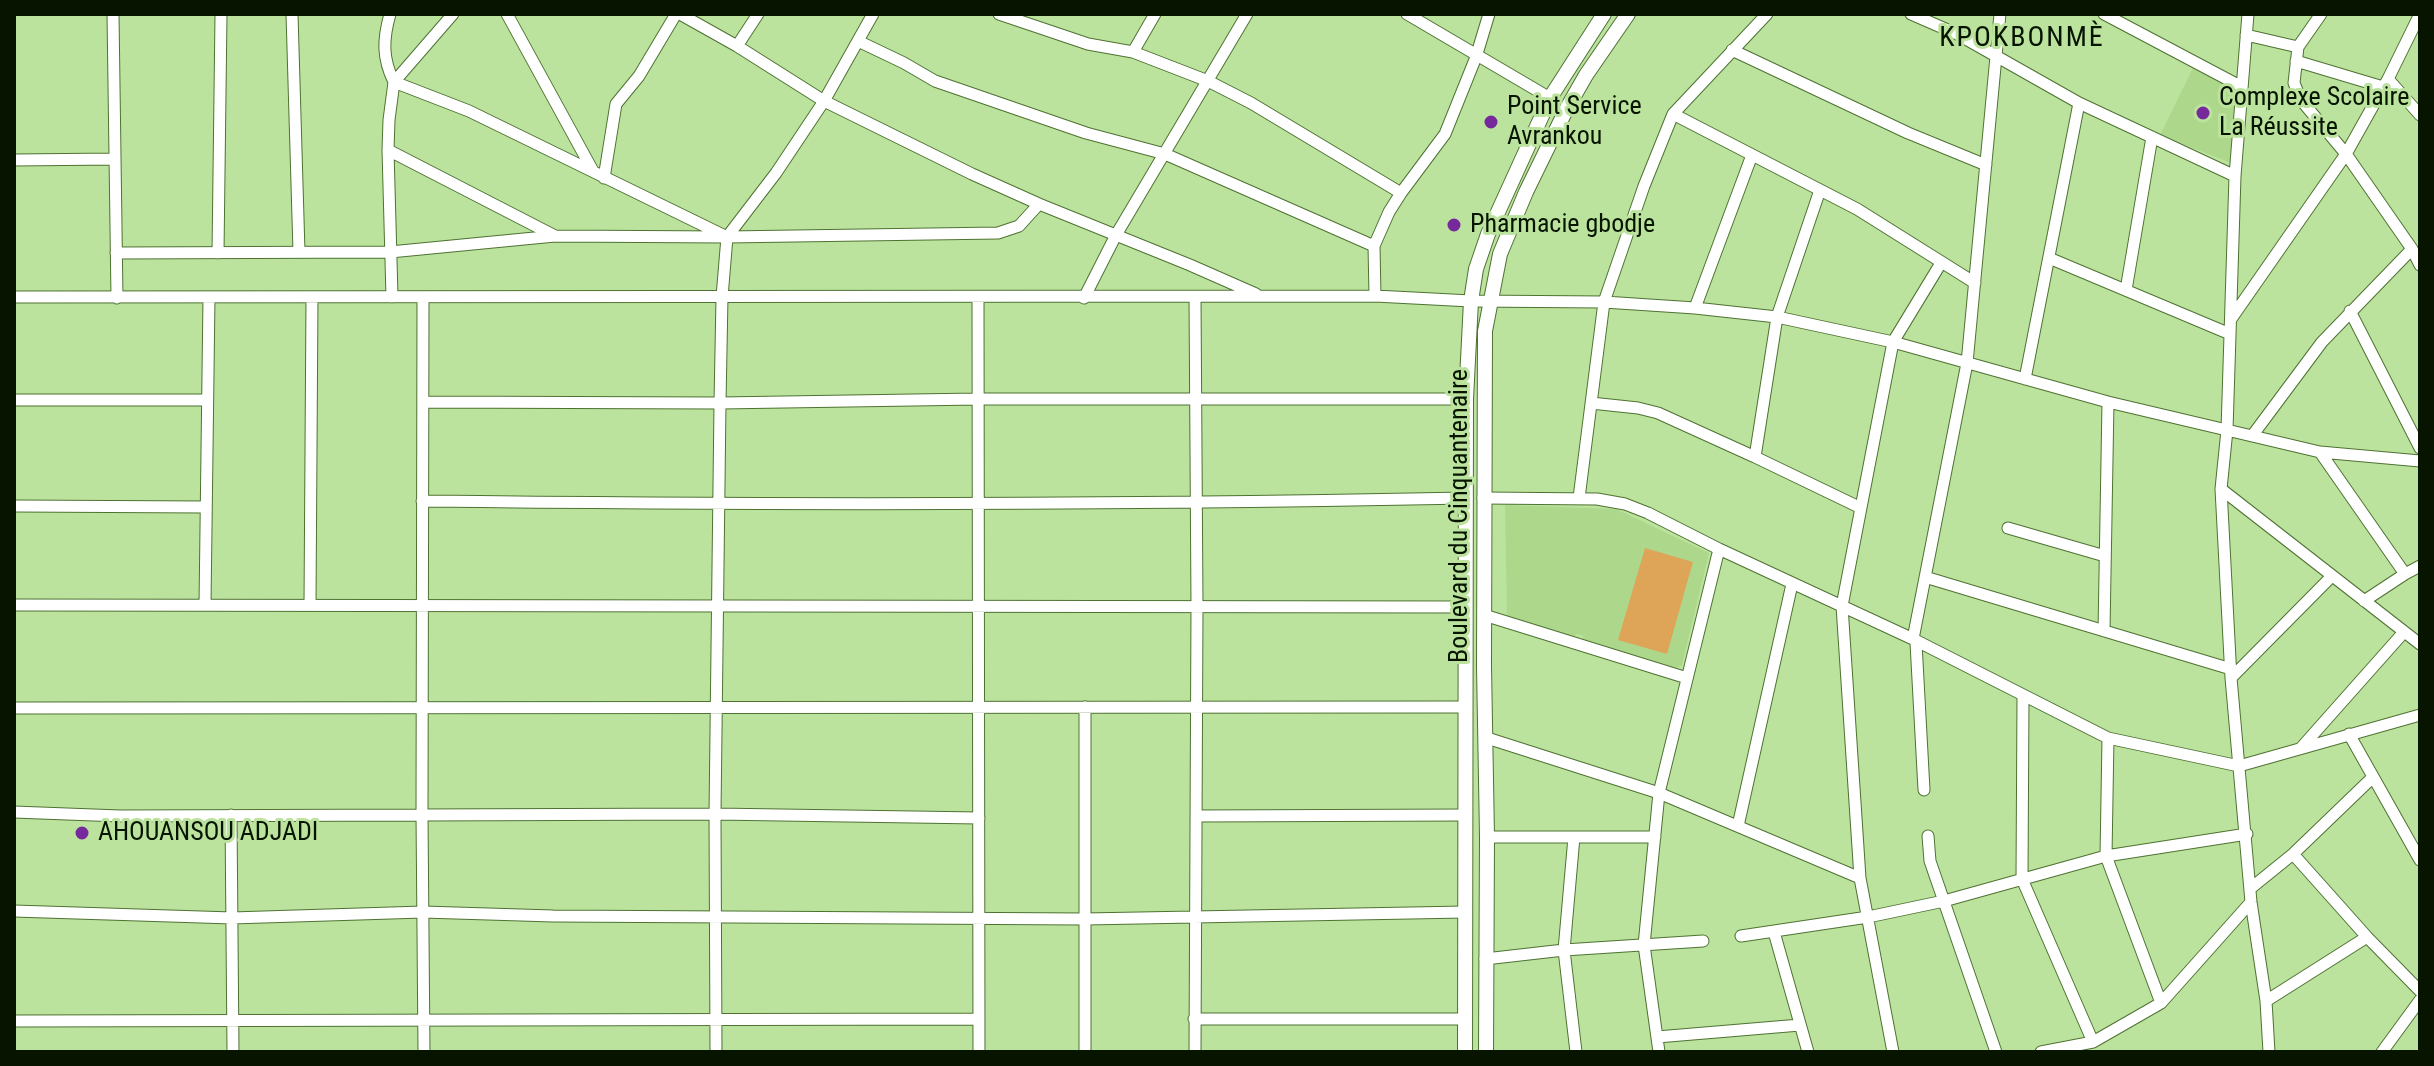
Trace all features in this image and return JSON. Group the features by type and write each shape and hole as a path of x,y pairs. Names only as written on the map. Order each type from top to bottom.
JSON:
{"main road":[{"name":"Boulevard du Cinquantenaire","path":"1465,1052 1466,399 1471,301 1476,269 1488,234 1550,98 1604,14"},
{"name":"Boulevard du Cinquantenaire","path":"1486,1052 1487,738 1483,498 1484,357 1489,301 1500,254 1532,178 1586,75 1628,14"}],"street":[{"path":"113,14 117,298"},
{"path":"218,253 221,14"},
{"path":"292,14 299,252"},
{"path":"390,14 384,44 385,61 394,82 469,111 727,237"},
{"path":"392,297 388,150 394,82 453,14"},
{"path":"507,14 599,176"},
{"path":"599,176 616,104 639,76 678,14 737,46 824,101 1039,204 1260,296"},
{"path":"737,46 758,14"},
{"path":"716,1052 715,814 720,403 722,297 727,237 776,173 824,101 873,14"},
{"path":"999,14 1088,44 1133,52 1208,81 1251,103 1401,193"},
{"path":"1133,52 1155,14"},
{"path":"1084,298 1116,235 1247,14"},
{"path":"1407,14 1550,98"},
{"path":"1375,296 1374,246 1401,193 1445,134 1476,57 1489,14"},
{"path":"1579,498 1604,302 1644,186 1673,114 1767,14"},
{"path":"1911,14 1957,34 2079,103 2235,176"},
{"path":"1924,790 1914,641 1967,363 2000,14"},
{"path":"2104,14 2242,87"},
{"path":"2248,14 2235,176 2227,430 2221,489 2231,674 2251,902 2266,1001 2266,1051"},
{"path":"2321,14 2298,47 2294,83 2301,100 2346,154 2420,265"},
{"path":"2230,327 2346,154 2420,14"},
{"path":"2246,35 2298,47"},
{"path":"858,41 946,85 1086,133 1165,154 1374,246"},
{"path":"1732,50 1908,133 1986,165"},
{"path":"2296,61 2386,83 2420,115"},
{"path":"2025,379 2079,103"},
{"path":"1673,114 1857,209 1975,283"},
{"path":"2126,290 2152,137"},
{"path":"388,150 555,236"},
{"path":"1695,308 1752,155"},
{"path":"14,160 115,159"},
{"path":"1755,457 1777,317 1820,190"},
{"path":"116,253 390,252 555,236 998,233 1019,226 1039,204"},
{"path":"2252,436 2350,311 2412,249"},
{"path":"2049,258 2126,290 2230,327"},
{"path":"1893,1052 1860,878 1842,606 1893,342 1941,263"},
{"path":"14,297 1375,296 1471,301 1604,302 1695,308 1777,317 1893,342 2108,402 2320,452 2420,461"},
{"path":"205,605 209,297"},
{"path":"310,605 312,297"},
{"path":"423,297 424,1052"},
{"path":"1195,297 1195,1052"},
{"path":"978,298 979,1052"},
{"path":"2350,311 2420,448"},
{"path":"424,402 1466,399"},
{"path":"14,400 207,400"},
{"path":"2104,631 2108,402"},
{"path":"1591,403 1658,413 1861,508"},
{"path":"2320,452 2405,574"},
{"path":"2221,489 2420,644"},
{"path":"422,501 1196,504 1467,498"},
{"path":"1483,498 1579,498 1625,504 1842,606 2108,738 2239,766 2416,717 2420,730"},
{"path":"14,506 206,507"},
{"path":"2008,528 2105,556"},
{"path":"1659,1052 1644,945 1659,793 1719,549"},
{"path":"2364,601 2420,566"},
{"path":"2231,674 2332,576"},
{"path":"1925,577 2104,631 2231,674"},
{"path":"1738,826 1792,584"},
{"path":"14,605 1465,607"},
{"path":"1484,615 1687,678"},
{"path":"2299,750 2404,632"},
{"path":"2023,696 2022,879 2093,1042"},
{"path":"1085,707 1085,1052"},
{"path":"14,708 1465,707"},
{"path":"2349,734 2420,860"},
{"path":"1487,738 1659,793 1860,878"},
{"path":"2108,738 2106,856 2161,1003"},
{"path":"2251,888 2293,854 2373,777"},
{"path":"14,812 120,816 715,814 979,818"},
{"path":"231,815 233,1052"},
{"path":"1196,816 1466,815"},
{"path":"1741,936 1868,917 1944,901 2106,856 2247,834"},
{"path":"1928,836 1930,861 1996,1052"},
{"path":"1487,837 1655,837"},
{"path":"1574,837 1564,950 1576,1052"},
{"path":"2293,854 2420,991"},
{"path":"2041,1052 2093,1042 2161,1003 2251,902"},
{"path":"14,911 232,918 423,912 716,918 1085,919 1465,912"},
{"path":"1774,932 1808,1052"},
{"path":"2266,1001 2367,937"},
{"path":"1485,959 1564,950 1703,941"},
{"path":"2382,1052 2420,1000"},
{"path":"14,1021 979,1019"},
{"path":"1194,1019 1465,1019"},
{"path":"1657,1037 1800,1025"}],"shaded area":[{"name":"Complexe Scolaire La Réussite","path":"2193,68 2237,90 2231,163 2160,135"},
{"path":"1505,505 1616,509 1709,553 1682,665 1677,668 1583,641 1583,636 1577,634 1573,637 1507,617"},
{"path":"1645,548 1693,562 1667,654 1618,640"}],"place":[{"name":"Complexe Scolaire La Réussite","path":"2203,113"},
{"name":"Point Service Avrankou","path":"1491,122"},
{"name":"Pharmacie gbodje","path":"1454,225"},
{"name":"AHOUANSOU ADJADI","path":"82,833"}],"district":[{"name":"KPOKBONMÈ","path":"2022,39"}]}
